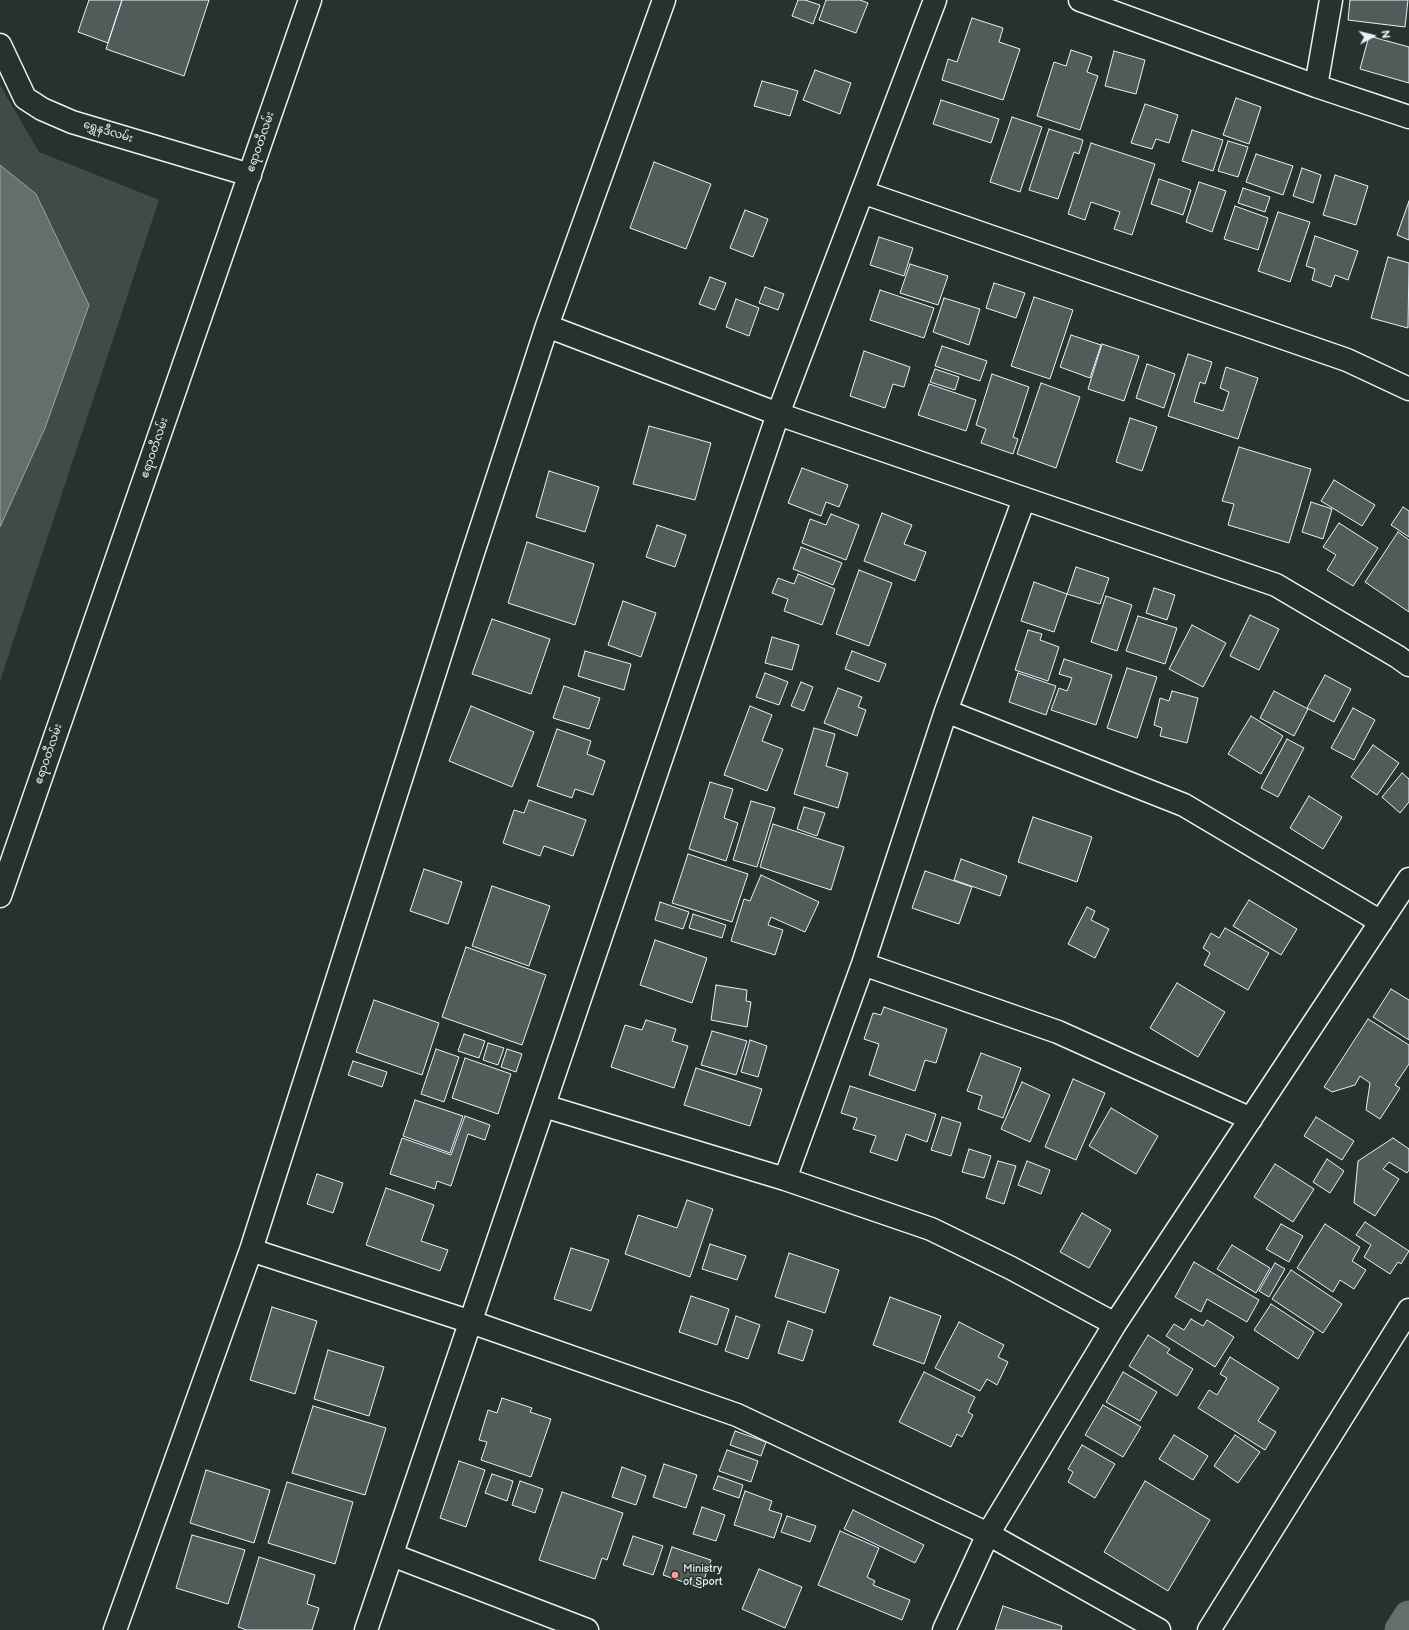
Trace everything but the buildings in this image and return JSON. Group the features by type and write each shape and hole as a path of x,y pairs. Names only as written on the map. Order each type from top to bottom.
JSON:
{"street":[{"name":"ဧရာဝတီလမ်း","path":"0,896 310,0"},
{"path":"115,1630 251,1250 471,559 548,326 664,0"},
{"path":"366,1630 778,414 935,0"},
{"path":"1080,0 1316,86 1409,117"},
{"path":"1316,86 1331,0"},
{"name":"ရွှေနဒီလမ်း","path":"0,45 25,98 42,109 72,122 250,175"},
{"path":"862,192 1347,360 1409,389"},
{"path":"548,326 778,414 1276,585 1398,657 1409,666"},
{"path":"785,1180 863,964 946,711 1024,499"},
{"path":"946,711 1184,805 1381,922"},
{"path":"944,1630 988,1534 1115,1324 1252,1119 1409,879"},
{"path":"863,964 1058,1032 1252,1119"},
{"path":"544,1106 785,1180 931,1229 1011,1268 1115,1324"},
{"path":"251,1250 471,1322 737,1415 988,1534 1159,1630"},
{"path":"1209,1630 1409,1310"},
{"path":"392,1555 587,1630"}],"shaded area":[{"path":"0,85 39,152 159,200 0,681"},
{"path":"0,165 36,194 89,305 45,428 0,527"}],"waterway":[{"path":"1400,1630 1409,1616"}],"place":[{"name":"Ministry of Sport","path":"675,1575"}]}
